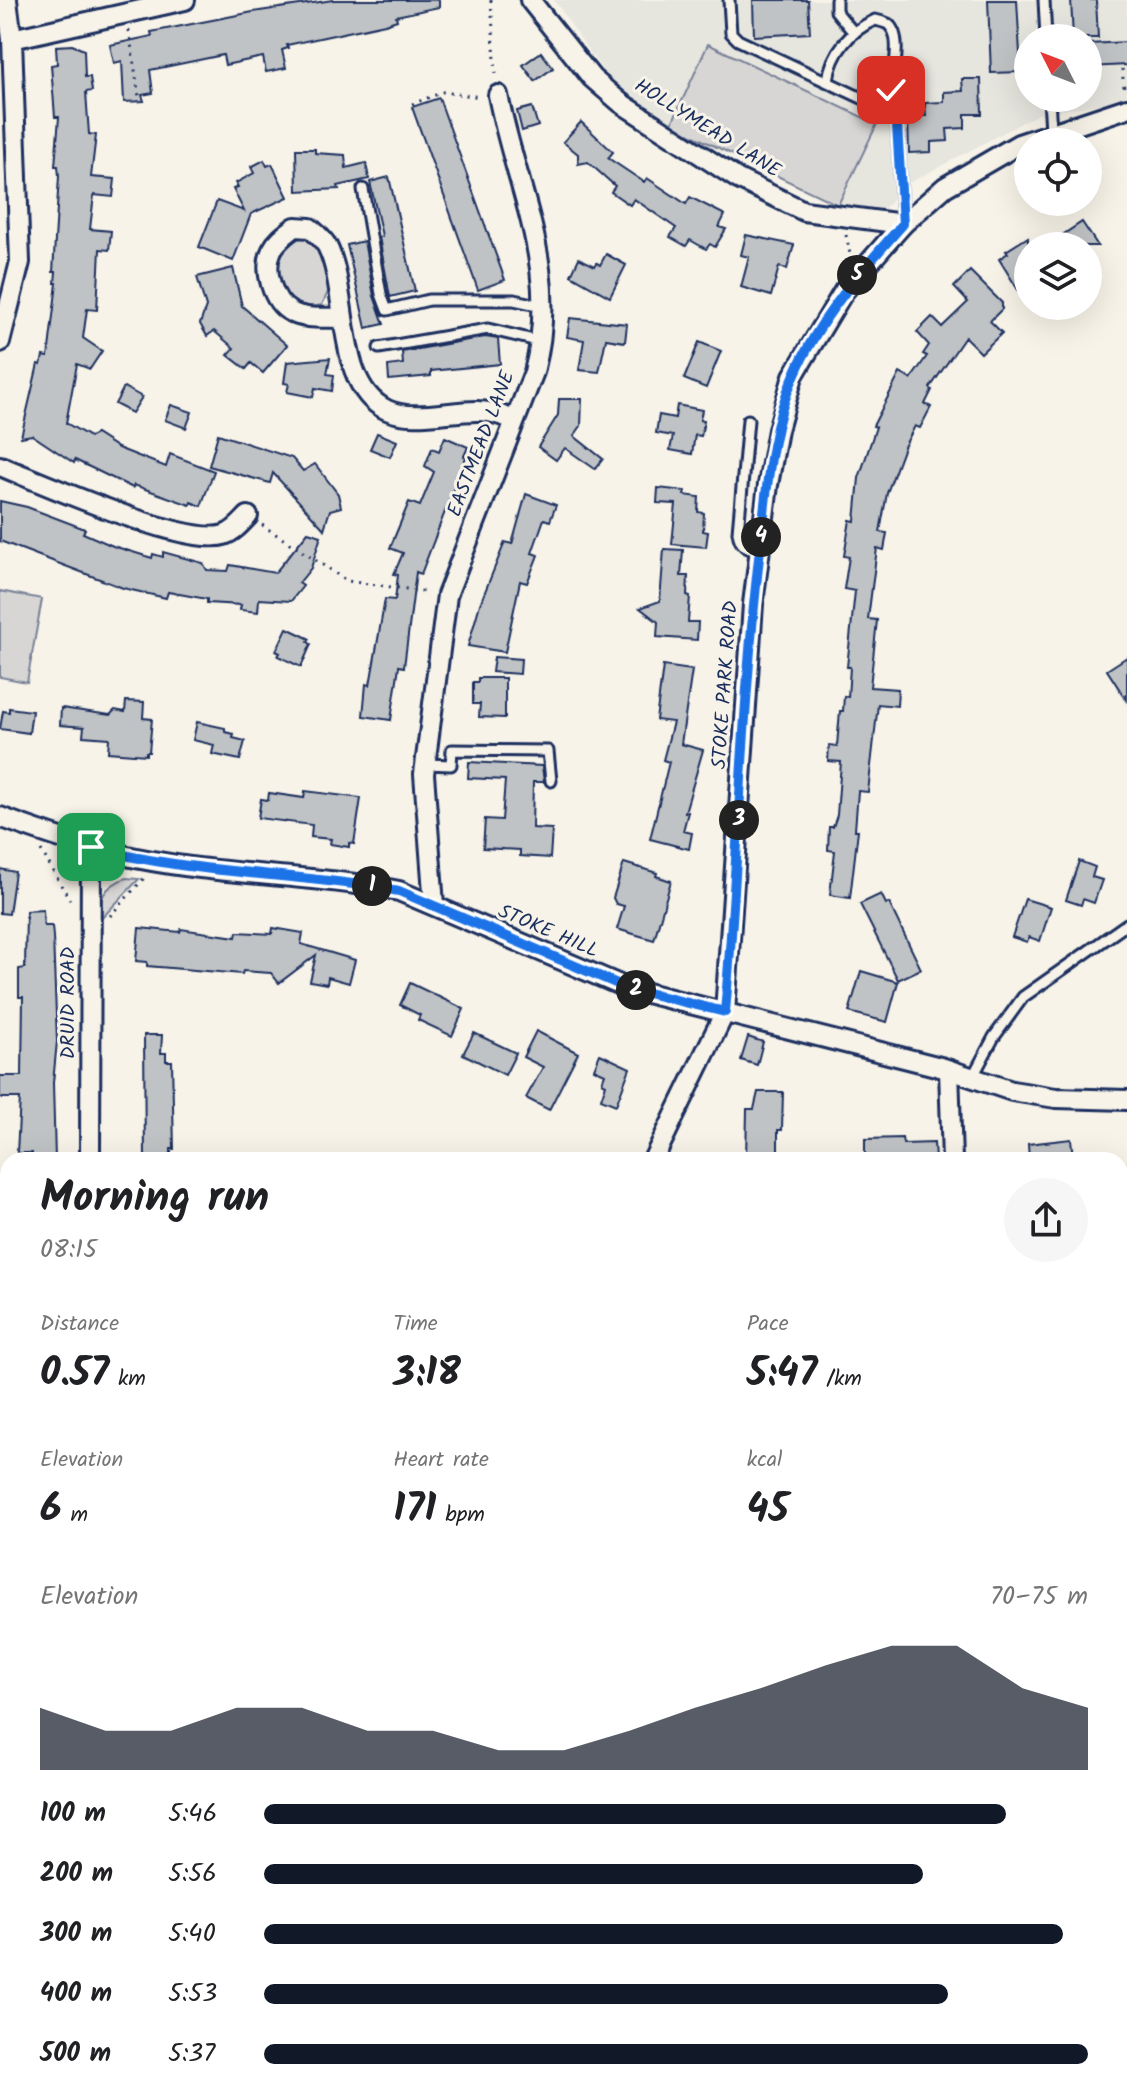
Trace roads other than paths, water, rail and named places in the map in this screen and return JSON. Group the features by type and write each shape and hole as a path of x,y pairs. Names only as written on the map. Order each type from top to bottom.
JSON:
{"street":[{"path":"0,342 20,262 12,39 7,0"},
{"path":"12,39 185,0"},
{"name":"HOLLYMEAD LANE","path":"530,0 592,78 662,132 738,179 804,211 903,224"},
{"name":"EASTMEAD LANE","path":"434,905 426,764 447,595 542,342 545,306 540,263 499,97"},
{"name":"STOKE PARK ROAD","path":"1061,128 1127,108"},
{"name":"STOKE PARK ROAD","path":"725,1012 753,604 778,430 793,376 856,277 903,224 945,187 1014,149"},
{"path":"341,318 307,317 292,313 280,304 271,283 271,251 295,227 310,228 326,244 336,276 341,318 359,382 384,409 404,414 480,411 515,420"},
{"path":"0,466 137,518 191,534 224,535 248,516"},
{"name":"STOKE HILL","path":"0,817 91,847 204,868 361,884 399,891 627,988 949,1070 1012,1091 1056,1098 1127,1100"},
{"name":"DRUID ROAD","path":"90,1152 91,847"},
{"path":"657,1152 725,1012"},
{"path":"949,1070 952,1152"}],"lane":[{"path":"729,0 731,33 738,40 883,108 897,125 903,224"},
{"path":"836,0 836,11 854,33"},
{"path":"1044,0 1045,24"},
{"path":"828,80 835,54 854,33 875,20 889,25 894,35 893,78 883,108"},
{"path":"363,189 381,294 387,310 429,300 514,300 545,306"},
{"path":"379,348 488,329 542,342"},
{"path":"748,420 738,532 745,548 759,552"},
{"path":"426,764 451,765 452,750 548,751 551,781"},
{"path":"972,1078 994,1037 1023,997 1127,924"}]}
